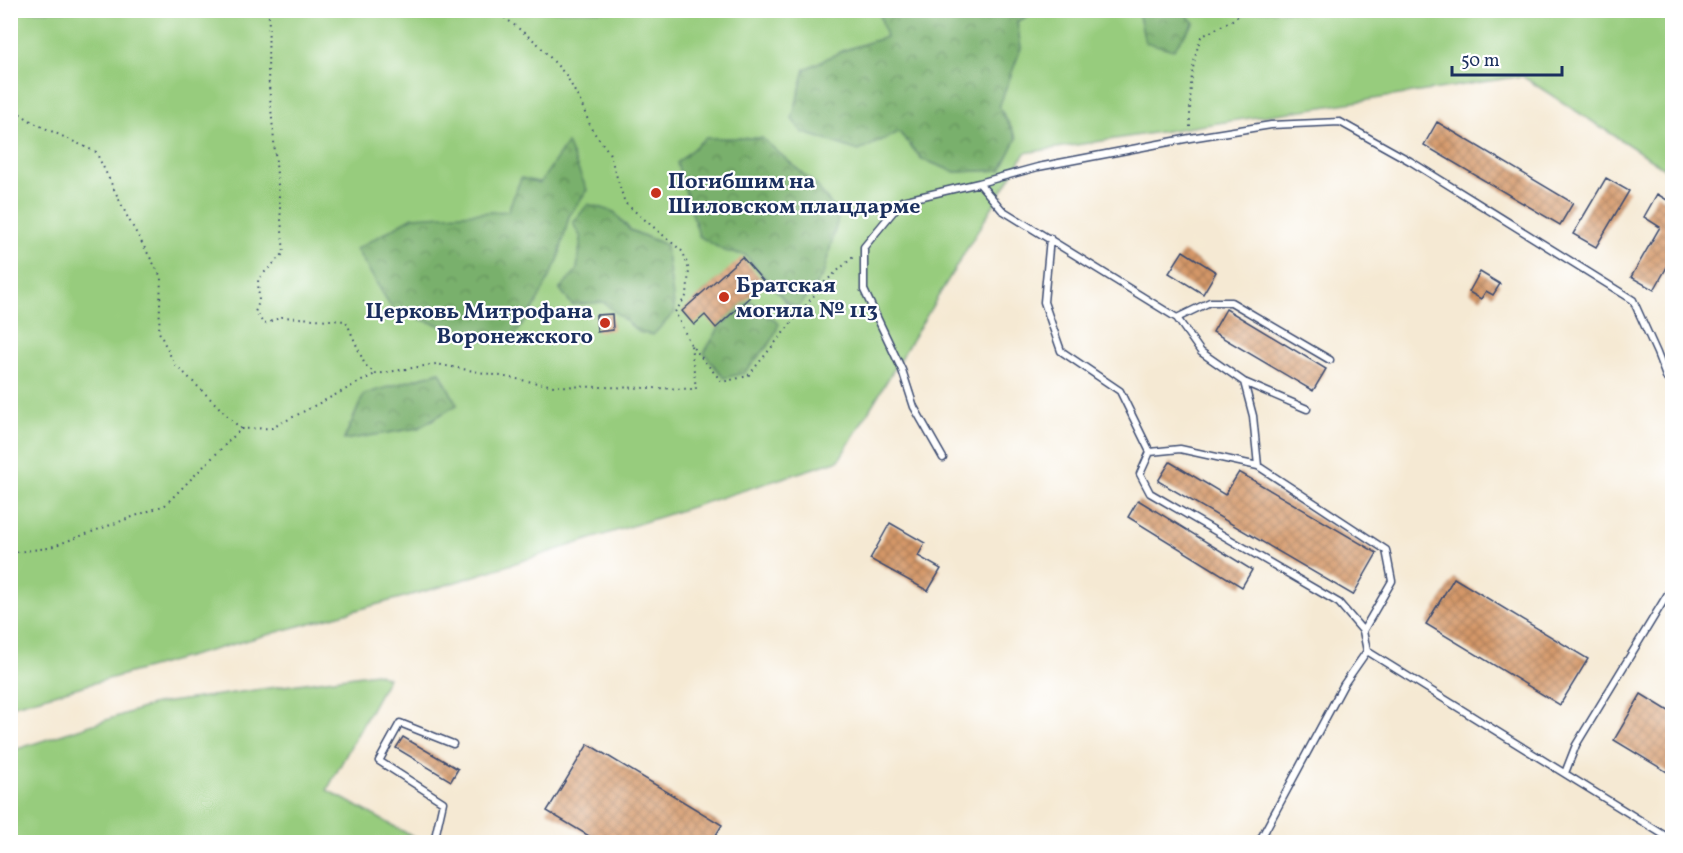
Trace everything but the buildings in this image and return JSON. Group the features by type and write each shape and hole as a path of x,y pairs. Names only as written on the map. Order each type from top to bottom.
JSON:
{"lane":[{"path":"943,458 914,407 902,370 864,290 864,247 902,201 1038,168 1190,138 1271,125 1340,122 1410,161 1633,300 1658,353 1667,379 1672,383"},
{"path":"979,183 1002,210 1177,318 1201,352 1244,382 1307,409"},
{"path":"1050,238 1044,302 1061,351 1120,391 1150,452"},
{"path":"1177,318 1210,302 1231,302 1330,360"},
{"path":"1244,382 1253,416 1258,466"},
{"path":"1150,452 1180,449 1258,466 1386,550 1392,581 1363,631"},
{"path":"1150,452 1140,474 1150,493 1339,603 1363,631 1367,651 1344,684 1260,843"},
{"path":"1565,773 1576,745 1672,587"},
{"path":"1367,651 1672,840"},
{"path":"434,843 443,802 379,761 400,723 453,744"}],"path":[{"path":"10,18 19,10"},
{"path":"269,10 268,74 284,253 258,279 259,302 255,312 264,324 282,317 346,321 365,365 376,374"},
{"path":"495,10 537,43 566,75 592,130 609,152 625,202 683,252 689,270 687,295 675,312 691,345 722,381 748,376 825,282 864,247"},
{"path":"1190,138 1190,83 1193,59 1201,36 1234,20 1246,10"},
{"path":"10,107 34,123 96,152 128,218 160,276 159,333 174,363 241,429"},
{"path":"10,553 48,548 165,505 241,429 273,428 376,374 436,364 554,386 696,389 691,345"}],"green space":[{"path":"11,11 879,11 887,37 842,51 899,132 922,159 955,172 1001,170 1017,138 999,107 1021,48 1017,22 1036,11 1138,11 1145,42 1194,23 1183,11 1672,11 1672,173 1522,76 1025,153 839,460 440,587 11,706","holes":["521,179 587,190 569,216 558,260 508,211","614,212 630,230 666,245 639,332 603,301 572,305 560,289 577,270 581,238","745,255 799,308 788,304","440,372 457,405 418,428 344,439 364,394"]},
{"path":"879,11 1036,11 1017,22 1021,48 999,107 1017,138 1001,170 955,172 922,159 899,132 859,151 802,132 792,119 805,69 842,51 886,37"},
{"path":"1138,11 1183,11 1194,23 1173,50 1145,42"},
{"path":"705,138 762,138 817,186 839,215 823,275 798,308 788,304 745,255 724,251 699,236 677,163"},
{"path":"567,143 587,190 569,216 558,260 535,306 510,343 487,341 393,310 356,249 413,217 508,211 521,178 540,183"},
{"path":"588,204 614,212 630,230 666,245 675,312 653,335 639,332 603,302 572,305 560,289 577,270 581,238 573,223"},
{"path":"750,300 779,324 771,342 744,373 724,378 704,353 719,328"},
{"path":"440,372 457,405 418,428 344,440 364,394"},
{"path":"376,673 388,678 327,790 423,842 11,842 11,751 155,704"}],"place":[{"name":"Погибшим на Шиловском плацдарме","path":"656,193"},
{"name":"Братская могила № 113","path":"724,297"},
{"name":"Церковь Митрофана Воронежского","path":"605,323"}]}
